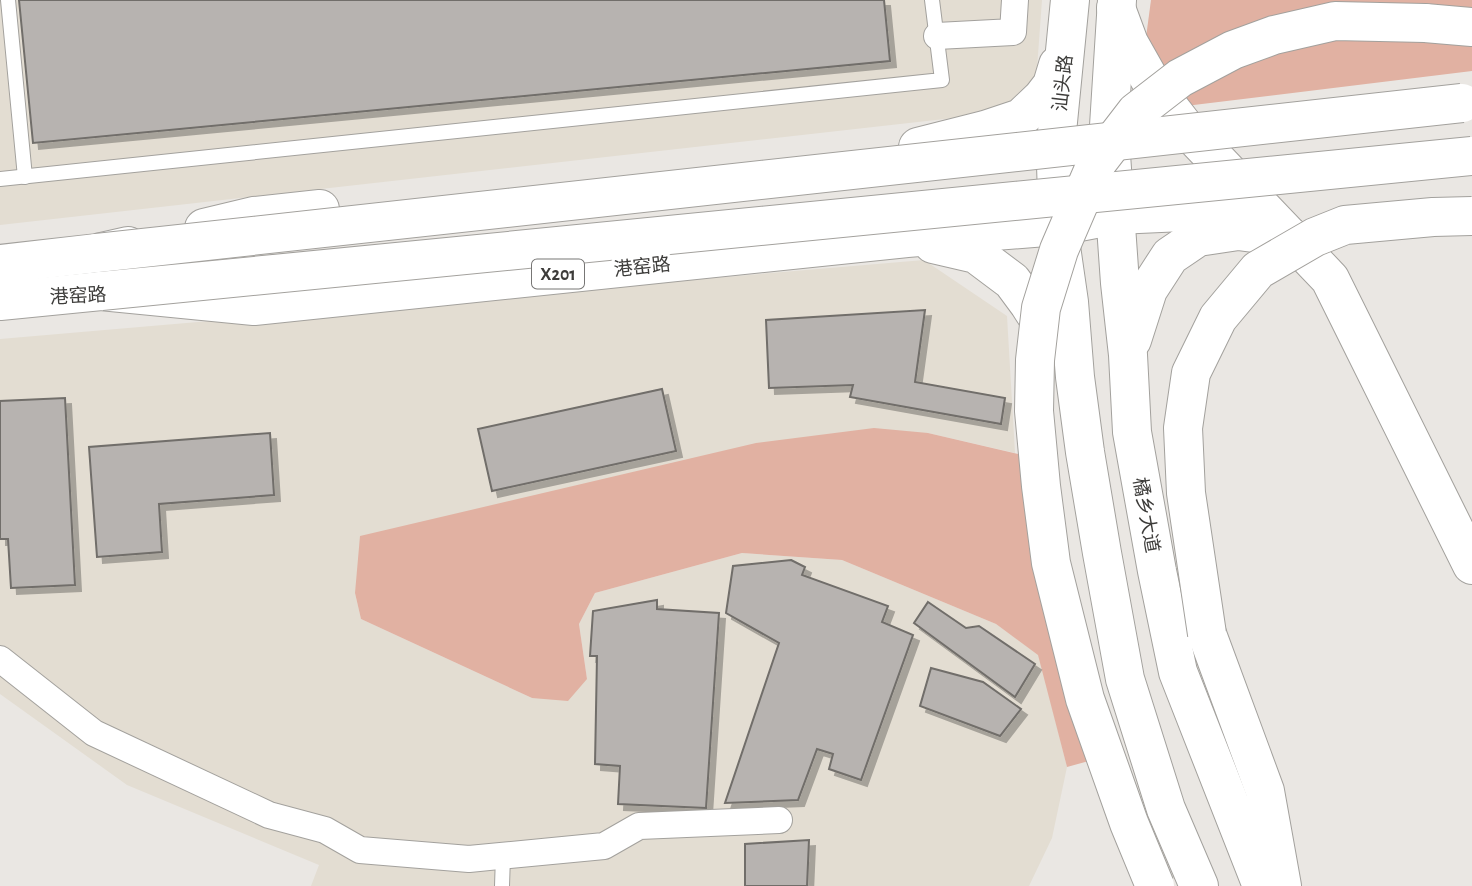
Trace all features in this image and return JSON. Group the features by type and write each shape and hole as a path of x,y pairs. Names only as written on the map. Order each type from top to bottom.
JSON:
{"main road":[{"name":"汕头路","path":"1056,149 1070,0"},
{"path":"1109,127 1116,4"},
{"path":"1116,4 1129,43 1155,89 1183,125 1330,279 1472,565"},
{"path":"1155,886 1129,823 1085,699 1051,563 1034,411 1041,309 1059,250 1096,164 1136,112 1180,78 1233,50 1274,35 1335,21 1472,27"},
{"path":"918,147 1021,118 1052,85 1066,39"},
{"path":"97,253 1467,103"},
{"name":"港窑路","path":"0,264 97,253 254,216 918,147 1056,149 1109,127"},
{"name":"橘乡大道","path":"1109,127 1132,432 1157,571 1178,672 1262,886"},
{"path":"1056,149 1058,226 1069,302 1075,377 1100,541 1125,679 1166,809 1199,886"},
{"path":"101,291 1472,156"},
{"name":"港窑路","path":"0,301 101,291 254,306 907,238 1058,226 1116,215 1183,212 1236,215 1292,238"},
{"path":"1282,886 1265,791 1208,634 1186,493 1183,428 1191,373 1219,318 1258,270 1315,237 1345,225 1472,216"},
{"path":"1128,355 1148,290 1170,256 1198,237 1238,231 1292,238"},
{"path":"907,238 976,254 1012,281 1075,377"}],"street":[{"path":"937,36 1013,32 1014,0"},
{"path":"0,659 94,733 269,815 325,830 360,850 469,859 604,846 639,826 779,820"}],"lane":[{"path":"8,0 25,177"},
{"path":"0,179 942,80 932,0"},
{"path":"502,886 503,856"}],"shaded area":[{"path":"0,0 1042,0 1034,109 0,225"},
{"path":"1151,0 1472,0 1472,71 1136,112"},
{"path":"924,260 1007,316 1015,453 928,433 355,593 361,619 532,698 587,679 579,624 595,593 742,553 842,560 996,624 1039,655 1067,767 1052,838 1029,886 311,886 319,865 127,785 0,694 0,339"},
{"path":"874,428 928,433 1031,457 1096,759 1067,767 1038,655 996,624 842,560 742,553 595,593 579,624 587,679 568,701 532,698 361,619 355,593 360,536 756,443"}],"building":[{"path":"19,0 884,0 890,61 33,143"},
{"path":"925,310 915,382 1005,398 1001,424 850,397 853,385 769,388 766,320"},
{"path":"662,389 676,451 492,491 478,429"},
{"path":"65,398 75,585 11,588 8,539 0,539 0,401"},
{"path":"270,433 274,495 159,504 162,552 97,557 89,447"},
{"path":"791,560 805,567 802,575 888,606 882,622 913,635 861,780 829,769 833,754 817,749 798,800 725,803 779,643 726,613 733,566"},
{"path":"657,600 657,609 719,613 706,808 618,804 620,766 595,764 597,656 590,656 593,611"},
{"path":"928,602 966,628 979,626 1035,664 1015,697 914,623"},
{"path":"931,668 983,682 1021,709 1000,736 920,706"},
{"path":"809,840 807,886 745,886 745,844"}]}
